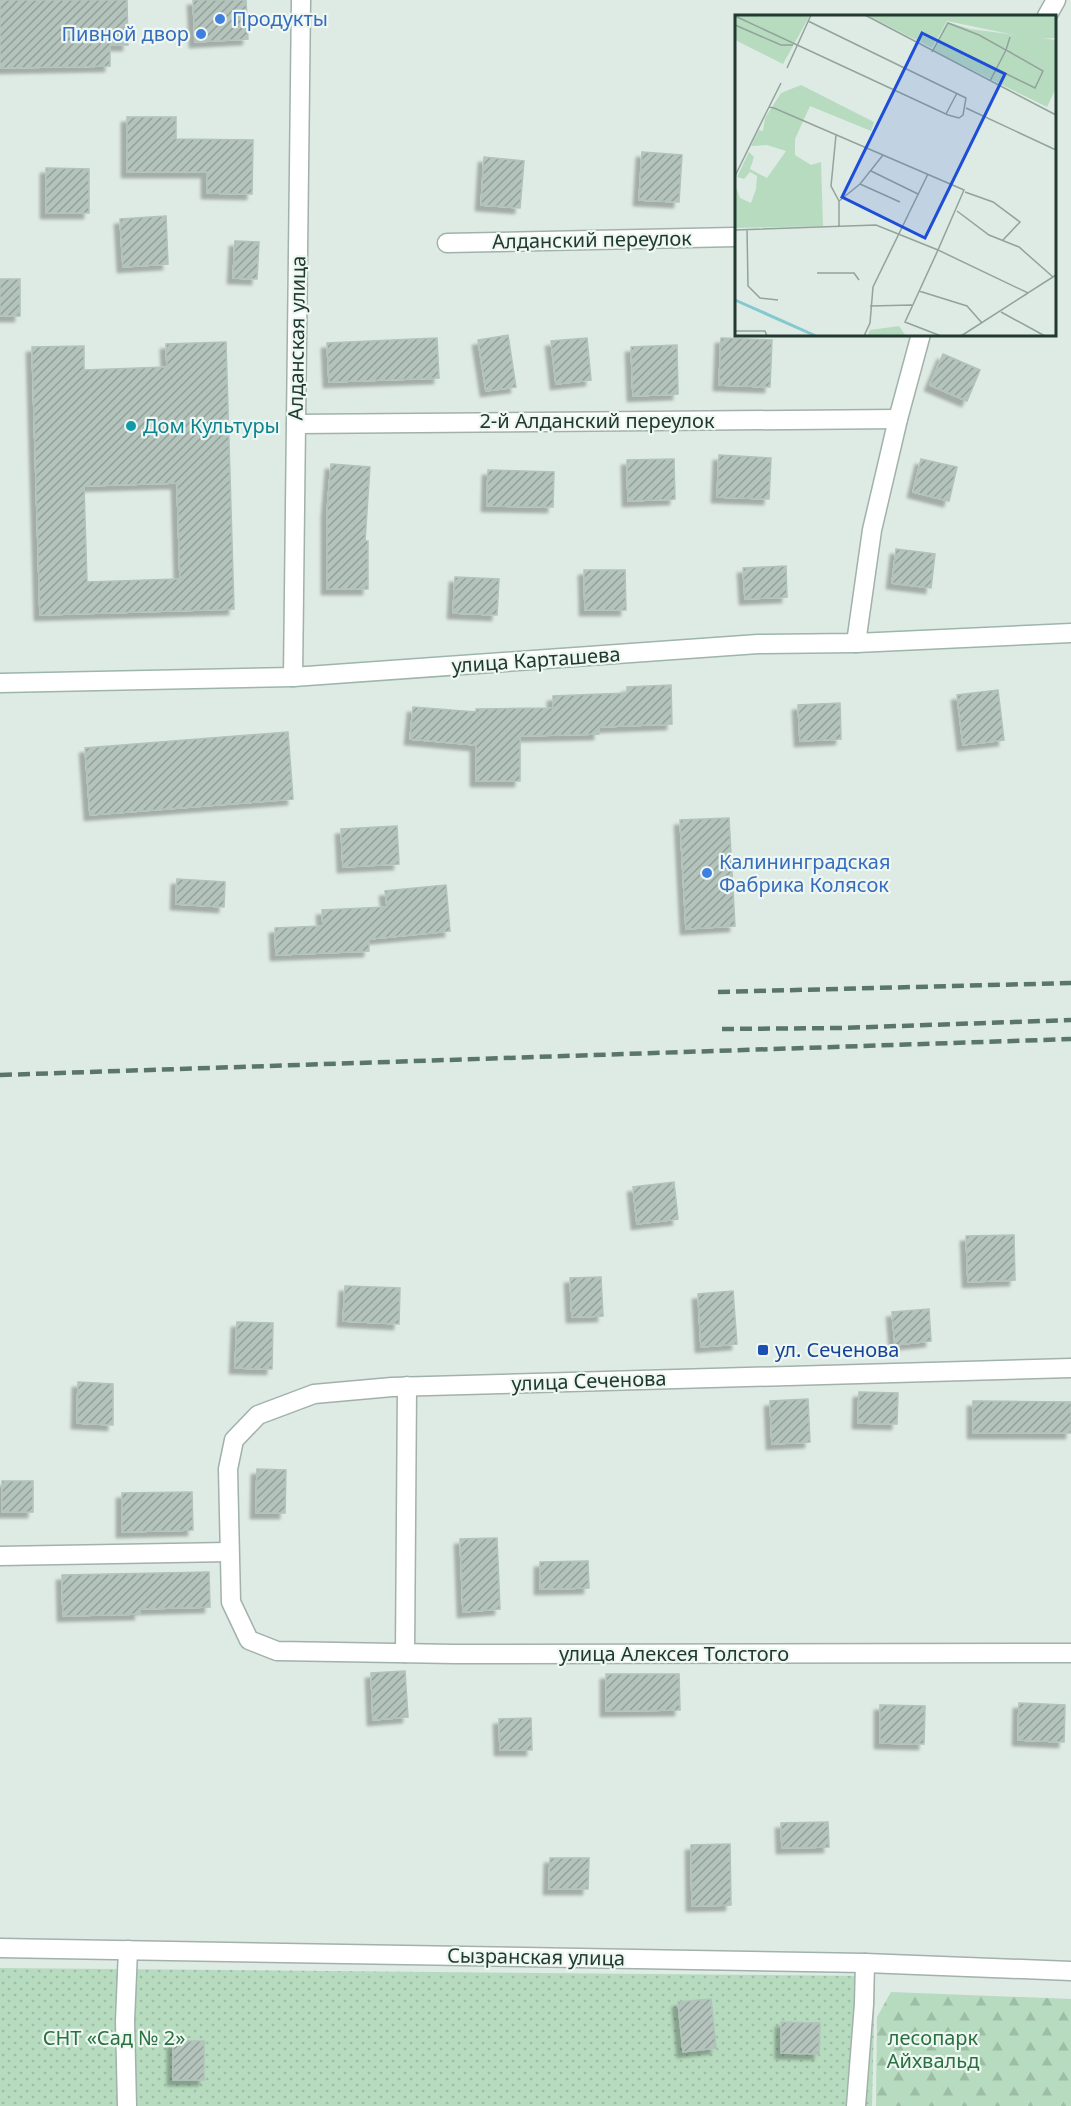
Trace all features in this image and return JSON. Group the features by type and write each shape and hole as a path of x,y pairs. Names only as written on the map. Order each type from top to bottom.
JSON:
{"street":[{"name":"Алданская улица","path":"293,676 301,0"},
{"path":"1048,15 1056,0"},
{"name":"Алданский переулок","path":"447,243 735,237"},
{"path":"856,643 872,530 920,336"},
{"name":"2-й Алданский переулок","path":"296,424 898,419"},
{"name":"улица Карташева","path":"0,683 293,676 758,644 856,643 1071,633"},
{"name":"улица Сеченова","path":"277,1651 249,1640 231,1602 228,1468 234,1440 258,1415 314,1394 407,1386 1071,1368"},
{"path":"405,1653 407,1386"},
{"path":"0,1556 229,1552"},
{"name":"улица Алексея Толстого","path":"277,1651 1071,1653"},
{"name":"Сызранская улица","path":"0,1948 865,1963 1071,1971"},
{"path":"127,2106 124,2021 128,1950"},
{"path":"856,2106 865,1963"}],"green space":[{"name":"СНТ «Сад № 2»","path":"0,1968 875,1976 872,2106 0,2106"},
{"name":"лесопарк Айхвальд","path":"891,1992 1071,1999 1071,2106 876,2106 877,2017"}],"building":[{"path":"0,0 127,0 128,45 110,45 110,66 0,68"},
{"name":"Продукты","path":"193,0 246,0 248,39 195,42"},
{"path":"127,117 176,117 176,139 253,140 252,194 207,193 207,172 127,172"},
{"path":"642,152 682,155 679,202 639,200"},
{"path":"484,157 524,161 520,208 481,205"},
{"path":"46,168 89,169 89,213 46,213"},
{"path":"166,216 168,264 123,267 120,219"},
{"path":"235,241 259,242 257,279 233,278"},
{"path":"0,279 20,279 20,316 0,316"},
{"path":"508,335 516,387 486,391 478,340"},
{"path":"437,338 439,378 329,382 327,343"},
{"path":"587,338 591,380 556,384 551,341"},
{"path":"721,338 772,340 770,387 719,385"},
{"name":"Дом Культуры","path":"226,342 234,609 40,615 32,347 84,346 84,370 167,367 166,344","holes":["177,483 180,579 87,582 84,486"]},
{"path":"677,345 678,394 633,396 631,347"},
{"path":"943,354 980,370 967,401 930,385"},
{"path":"719,455 771,458 769,499 717,497"},
{"path":"674,459 675,499 628,501 627,460"},
{"path":"921,459 957,467 949,501 913,492"},
{"path":"331,464 370,467 365,541 368,541 368,589 327,589 327,512"},
{"path":"488,470 554,472 553,507 487,506"},
{"path":"896,549 935,554 931,588 892,583"},
{"path":"786,566 787,597 745,599 743,568"},
{"path":"584,570 625,570 626,610 585,610"},
{"path":"455,577 499,579 497,615 453,613"},
{"path":"671,685 672,724 599,727 599,734 520,736 520,781 476,781 476,745 410,739 413,707 476,712 476,709 553,708 553,696 627,693 627,687"},
{"path":"998,690 1004,740 963,745 957,695"},
{"path":"840,703 841,739 800,741 798,705"},
{"path":"288,732 293,799 90,815 85,748"},
{"name":"Калининградская Фабрика Колясок","path":"729,818 735,926 686,929 680,820"},
{"path":"397,826 399,864 343,867 341,829"},
{"path":"177,879 225,882 224,907 176,904"},
{"path":"446,885 450,931 369,939 369,951 276,955 275,928 323,926 322,910 387,907 385,891"},
{"path":"674,1182 678,1219 637,1224 633,1187"},
{"path":"1014,1235 1015,1280 968,1282 966,1236"},
{"path":"601,1277 603,1316 572,1317 570,1278"},
{"path":"345,1286 400,1288 399,1324 343,1321"},
{"path":"733,1291 737,1344 701,1347 698,1294"},
{"path":"929,1309 931,1341 895,1345 892,1312"},
{"path":"237,1322 273,1323 272,1369 235,1368"},
{"path":"78,1382 113,1384 113,1425 77,1423"},
{"path":"859,1392 898,1393 897,1424 858,1423"},
{"path":"808,1399 810,1442 772,1444 770,1401"},
{"path":"973,1401 1071,1402 1071,1433 973,1433"},
{"path":"257,1469 286,1470 285,1513 256,1513"},
{"path":"2,1481 33,1481 33,1512 2,1512"},
{"path":"192,1492 193,1530 122,1532 122,1493"},
{"path":"497,1538 500,1609 463,1612 460,1539"},
{"path":"588,1561 589,1588 540,1589 540,1562"},
{"path":"209,1572 210,1607 139,1609 140,1614 63,1616 62,1575"},
{"path":"405,1671 408,1717 373,1720 371,1673"},
{"path":"606,1674 679,1674 680,1710 606,1711"},
{"path":"1019,1703 1065,1705 1064,1742 1018,1740"},
{"path":"880,1705 925,1706 924,1744 880,1743"},
{"path":"531,1718 532,1750 500,1750 499,1719"},
{"path":"828,1822 829,1847 782,1848 781,1823"},
{"path":"730,1844 731,1905 692,1906 691,1845"},
{"path":"550,1858 589,1858 588,1889 549,1889"},
{"path":"711,1999 716,2048 683,2052 678,2002"},
{"path":"781,2022 820,2023 819,2054 781,2053"},
{"path":"173,2041 204,2041 204,2080 173,2080"}],"railway":[{"path":"718,992 1071,983"},
{"path":"722,1029 842,1028 1071,1020"},
{"path":"0,1075 1071,1039"}],"place":[{"name":"Продукты","path":"220,19"},
{"name":"Пивной двор","path":"201,34"},
{"name":"Дом Культуры","path":"131,426"},
{"name":"Калининградская Фабрика Колясок","path":"707,873"},
{"name":"ул. Сеченова","path":"763,1350"}]}
